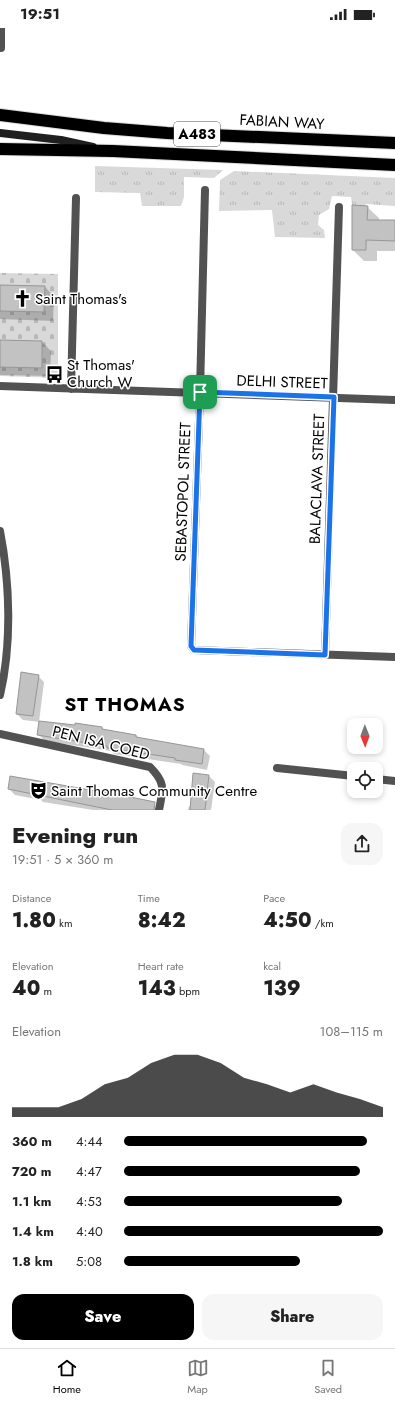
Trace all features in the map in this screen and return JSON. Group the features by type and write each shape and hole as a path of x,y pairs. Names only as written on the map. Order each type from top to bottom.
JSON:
{"highway":[{"name":"FABIAN WAY","path":"0,115 104,128 395,143"},
{"name":"A483","path":"0,149 113,151 395,165"}],"street":[{"path":"1,28 1,48"},
{"path":"0,133 61,140 113,151"},
{"name":"SEBASTOPOL STREET","path":"205,190 200,392 191,646 194,650 325,655"},
{"path":"72,388 76,198"},
{"name":"BALACLAVA STREET","path":"325,655 339,208"},
{"name":"DELHI STREET","path":"0,386 395,400"},
{"path":"0,531 9,600 5,674 0,695"},
{"path":"325,655 395,657"},
{"name":"PEN ISA COED","path":"0,734 150,767 159,776 163,788 159,810"},
{"path":"277,768 347,775"},
{"path":"383,779 395,781"}],"green space":[{"path":"95,166 223,170 214,178 184,177 184,197 181,206 142,206 140,193 95,192"},
{"path":"234,171 395,178 395,206 366,204 365,208 352,205 351,197 332,196 329,209 319,215 318,225 324,230 325,238 275,237 272,210 219,211 220,180"},
{"path":"0,273 58,274 58,378 0,376"}],"building":[{"path":"352,205 368,206 367,220 395,220 395,241 366,240 366,250 352,250"},
{"name":"Saint Thomas's","path":"0,285 45,286 44,312 0,311"},
{"path":"0,340 42,341 42,368 0,367"},
{"path":"21,672 39,675 33,716 16,714"},
{"path":"39,721 75,725 75,723 102,727 102,729 136,735 136,737 204,749 202,764 175,760 175,758 107,748 107,746 37,735"},
{"path":"193,773 209,775 205,810 190,810"},
{"path":"10,776 96,790 155,802 154,810 112,810 8,789"}],"place":[{"name":"Saint Thomas's","path":"22,299"},
{"name":"St Thomas' Church W","path":"54,374"},
{"name":"Saint Thomas Community Centre","path":"38,791"}],"district":[{"name":"ST THOMAS","path":"125,704"}],"route":[{"path":"200,392 334,397 325,655 194,650 191,646 200,392"}]}
